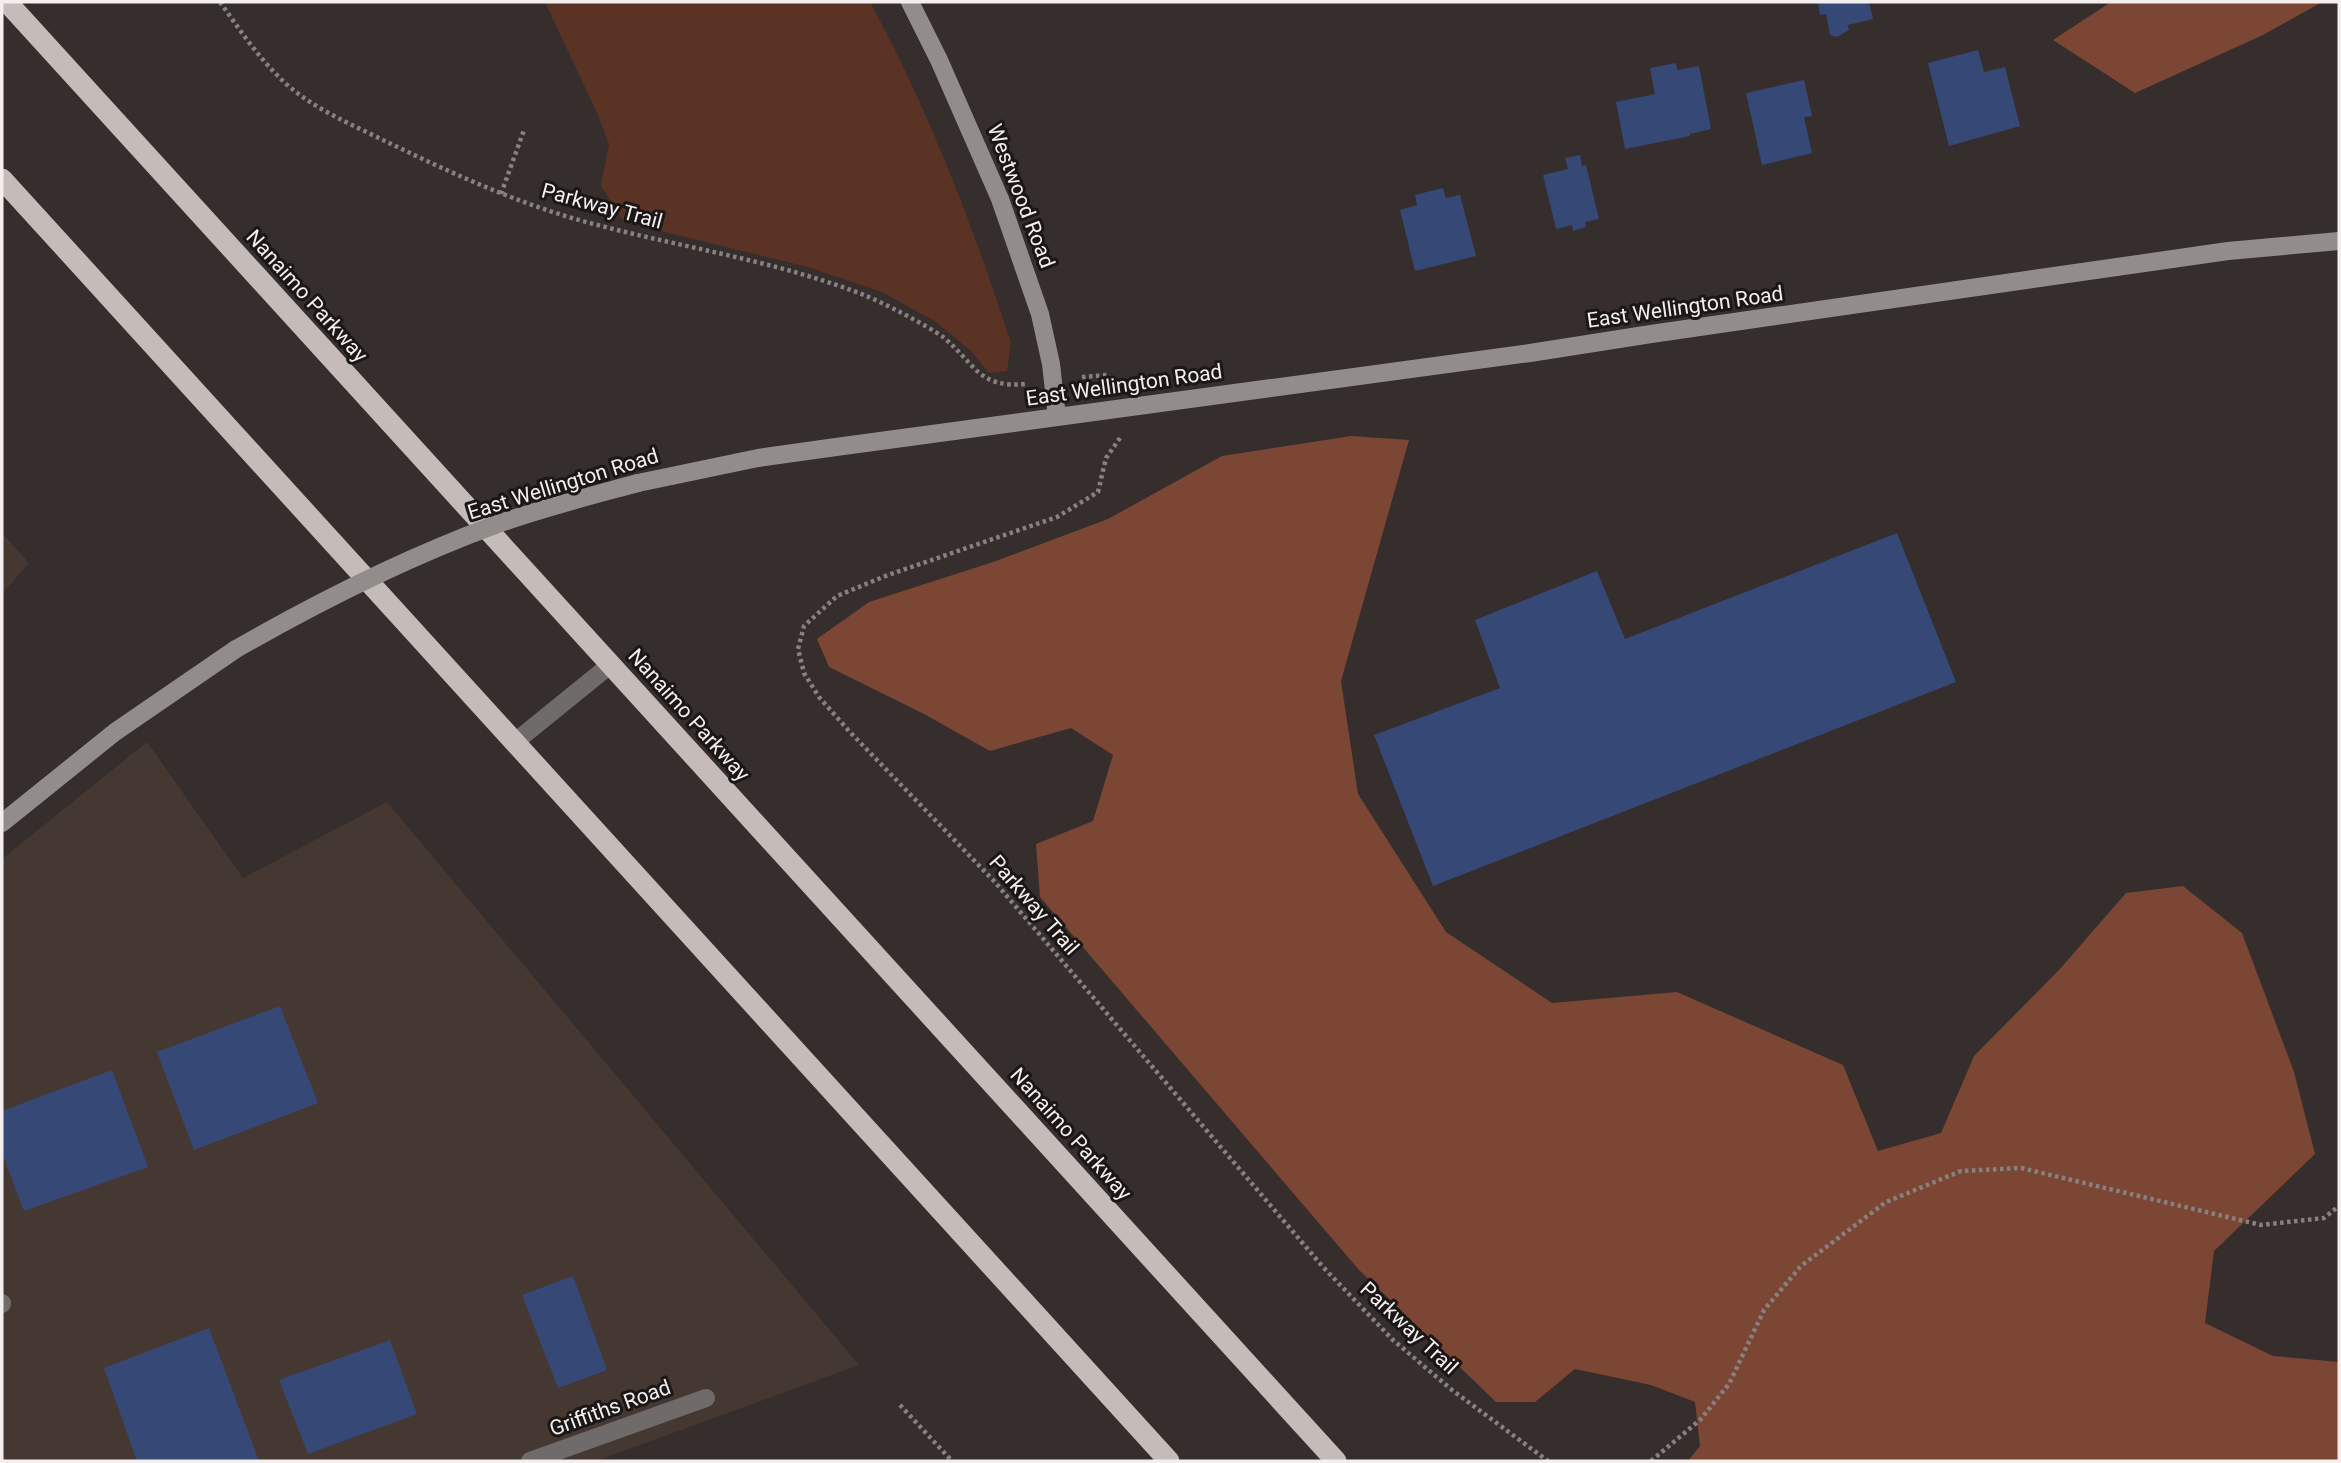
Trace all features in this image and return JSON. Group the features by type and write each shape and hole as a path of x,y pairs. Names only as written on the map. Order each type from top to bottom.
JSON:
{"highway":[{"name":"Nanaimo Parkway","path":"7,2 1336,1461"},
{"path":"2,179 1169,1461"}],"street":[{"name":"Westwood Road","path":"910,2 970,128 1009,225 1040,314 1051,364 1057,417"},
{"name":"East Wellington Road","path":"2,823 115,732 236,649 306,609 431,550 496,525 562,503 638,483 758,458 1530,353 2123,265 2339,240"},
{"path":"515,742 610,665"},
{"name":"Griffiths Road","path":"530,1461 705,1398"}],"path":[{"name":"Parkway Trail","path":"220,2 257,53 283,82 311,103 434,165 501,194 573,218 732,255 817,278 867,296 943,337 983,378 1008,386"},
{"path":"501,194 524,130"},
{"path":"1093,375 1107,375 1114,382"},
{"name":"Parkway Trail","path":"1120,439 1106,458 1098,492 1058,517 888,575 837,596 804,626 798,649 804,673 819,697 849,732 994,881 1332,1276 1393,1340 1452,1390 1548,1461"},
{"path":"1651,1461 1700,1420 1729,1384 1764,1310 1801,1266 1886,1202 1961,1171 2021,1168 2261,1225 2324,1217 2339,1206"},
{"path":"900,1405 952,1461"}],"shaded area":[{"path":"545,2 870,2 912,84 965,212 1011,343 1007,371 989,373 972,352 936,322 882,292 808,267 624,222 601,186 609,144"},
{"path":"2111,2 2322,2 2263,35 2135,93 2053,40"},
{"path":"1351,436 1409,440 1341,681 1358,794 1446,932 1552,1003 1677,992 1843,1065 1878,1151 1941,1133 1974,1056 2059,970 2126,893 2183,886 2242,933 2294,1072 2315,1154 2214,1251 2205,1323 2273,1356 2339,1362 2339,1461 1688,1461 1700,1446 1695,1402 1651,1385 1575,1369 1535,1402 1496,1402 1359,1270 1040,897 1036,844 1093,821 1113,755 1071,728 990,751 924,714 829,667 817,639 869,602 993,562 1108,519 1222,456"},
{"path":"2,533 29,563 2,594"},
{"path":"147,742 243,878 387,802 859,1365 596,1461 2,1461 2,859"}],"building":[{"path":"1869,2 1873,19 1848,25 1849,30 1837,37 1830,35 1826,14 1820,15 1818,3"},
{"path":"1978,50 1984,72 2005,67 2020,126 1949,146 1928,63"},
{"path":"1676,63 1677,70 1699,66 1711,129 1625,149 1616,102 1655,94 1650,68"},
{"path":"1804,80 1812,116 1804,117 1812,153 1762,165 1746,93"},
{"path":"1580,155 1582,166 1586,165 1599,219 1585,222 1586,227 1573,231 1572,225 1556,229 1543,175 1568,169 1565,158"},
{"path":"1443,188 1446,198 1460,195 1476,256 1415,271 1400,210 1417,205 1415,195"},
{"path":"1897,533 1956,682 1433,886 1374,735 1500,688 1475,620 1597,571 1625,639"},
{"path":"280,1006 318,1103 194,1150 157,1052"},
{"path":"112,1070 148,1167 24,1211 2,1153 2,1111"},
{"path":"573,1276 607,1370 558,1388 522,1295"},
{"path":"209,1328 259,1461 137,1461 104,1368"},
{"path":"390,1340 417,1414 308,1454 279,1380"}]}
